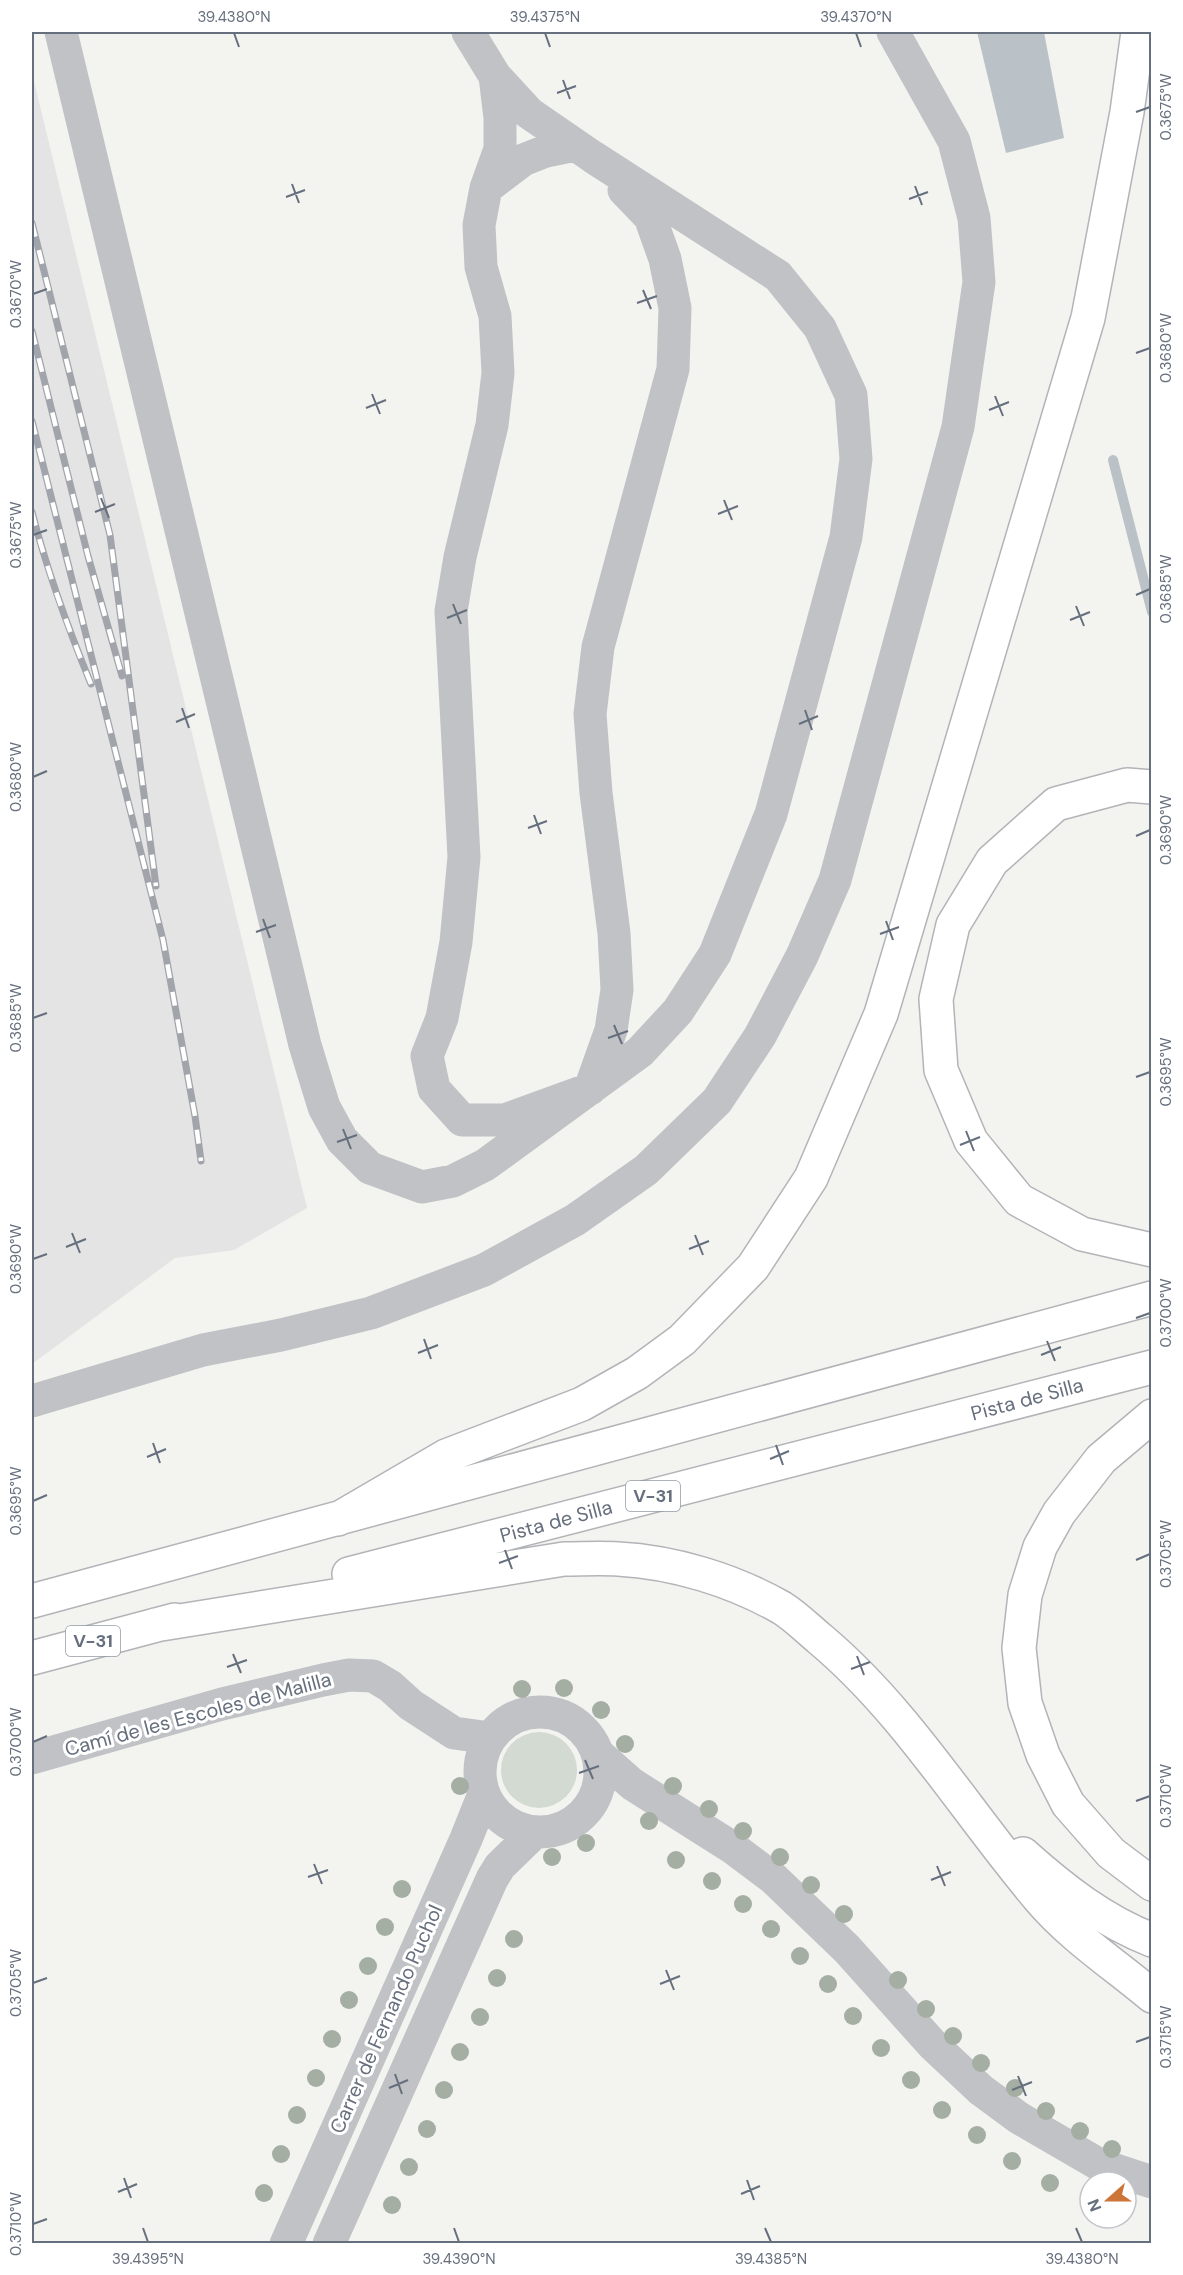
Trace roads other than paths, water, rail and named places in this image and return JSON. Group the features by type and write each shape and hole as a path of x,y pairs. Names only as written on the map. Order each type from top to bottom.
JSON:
{"highway":[{"path":"338,1519 446,1456 582,1404 637,1373 682,1340 753,1267 811,1178 881,1014 1088,318 1127,112 1138,32"},
{"path":"1151,32 1152,37"},
{"path":"1152,787 1127,785 1056,804 992,861 953,925 936,999 941,1070 971,1141 1018,1200 1082,1234 1152,1250"},
{"path":"32,1601 1152,1298"},
{"name":"Pista de Silla","path":"32,1658 1152,1367"},
{"path":"1152,1416 1101,1459 1059,1513 1040,1547 1025,1595 1019,1648 1025,1703 1043,1755 1068,1804 1111,1854 1152,1884"},
{"path":"154,1625 564,1559 618,1559 672,1566 719,1579 783,1608 839,1655 882,1699 1040,1900 1083,1941 1152,1996"},
{"path":"957,1795 1062,1888 1128,1931 1152,1940"}],"street":[{"path":"61,32 302,1033 324,1107 342,1140 370,1168 422,1187 453,1181 485,1165 640,1052 678,1011 715,954 771,814 846,537 856,459 850,395 820,328 778,276 529,113 495,76 468,32"},
{"path":"32,1401 203,1350 281,1335 371,1313 484,1270 575,1220 646,1170 717,1101 760,1036 802,957 835,880 958,427 979,282 974,218 954,141 893,32"},
{"path":"495,76 500,118 500,148 486,188 478,225 481,267 495,316 498,373 492,425 460,557 451,611 464,857 456,942 442,1018 427,1056 434,1089 462,1120 505,1120 590,1089"},
{"path":"486,188 523,160 546,152 584,151 651,217 665,259 675,308 673,369 598,647 590,714 596,793 614,933 617,990 611,1030 590,1089"},
{"name":"Camí de les Escoles de Malilla","path":"32,1758 222,1704 350,1675 373,1677 390,1686 411,1705 454,1733 490,1738"},
{"path":"536,1711 556,1713 574,1722 589,1736 598,1754 600,1774 596,1793 587,1810 572,1824 554,1832 534,1833 515,1828 498,1816 486,1801 480,1782 480,1761 490,1738 499,1726 516,1716 536,1711"},
{"path":"598,1754 632,1784 733,1848 773,1878 847,1949 933,2046 981,2090 1019,2118 1083,2156 1100,2165 1152,2182"},
{"name":"Carrer de Fernando Puchol","path":"286,2244 484,1794"},
{"name":"Carrer de Fernando Puchol","path":"328,2244 492,1879 500,1866 534,1833"}],"waterway":[{"path":"1113,460 1152,612"}],"railway":[{"path":"32,223 110,535 156,886"},
{"path":"32,331 88,556 122,676"},
{"path":"32,421 163,940 201,1161"},
{"path":"32,512 58,599 91,684"}]}
